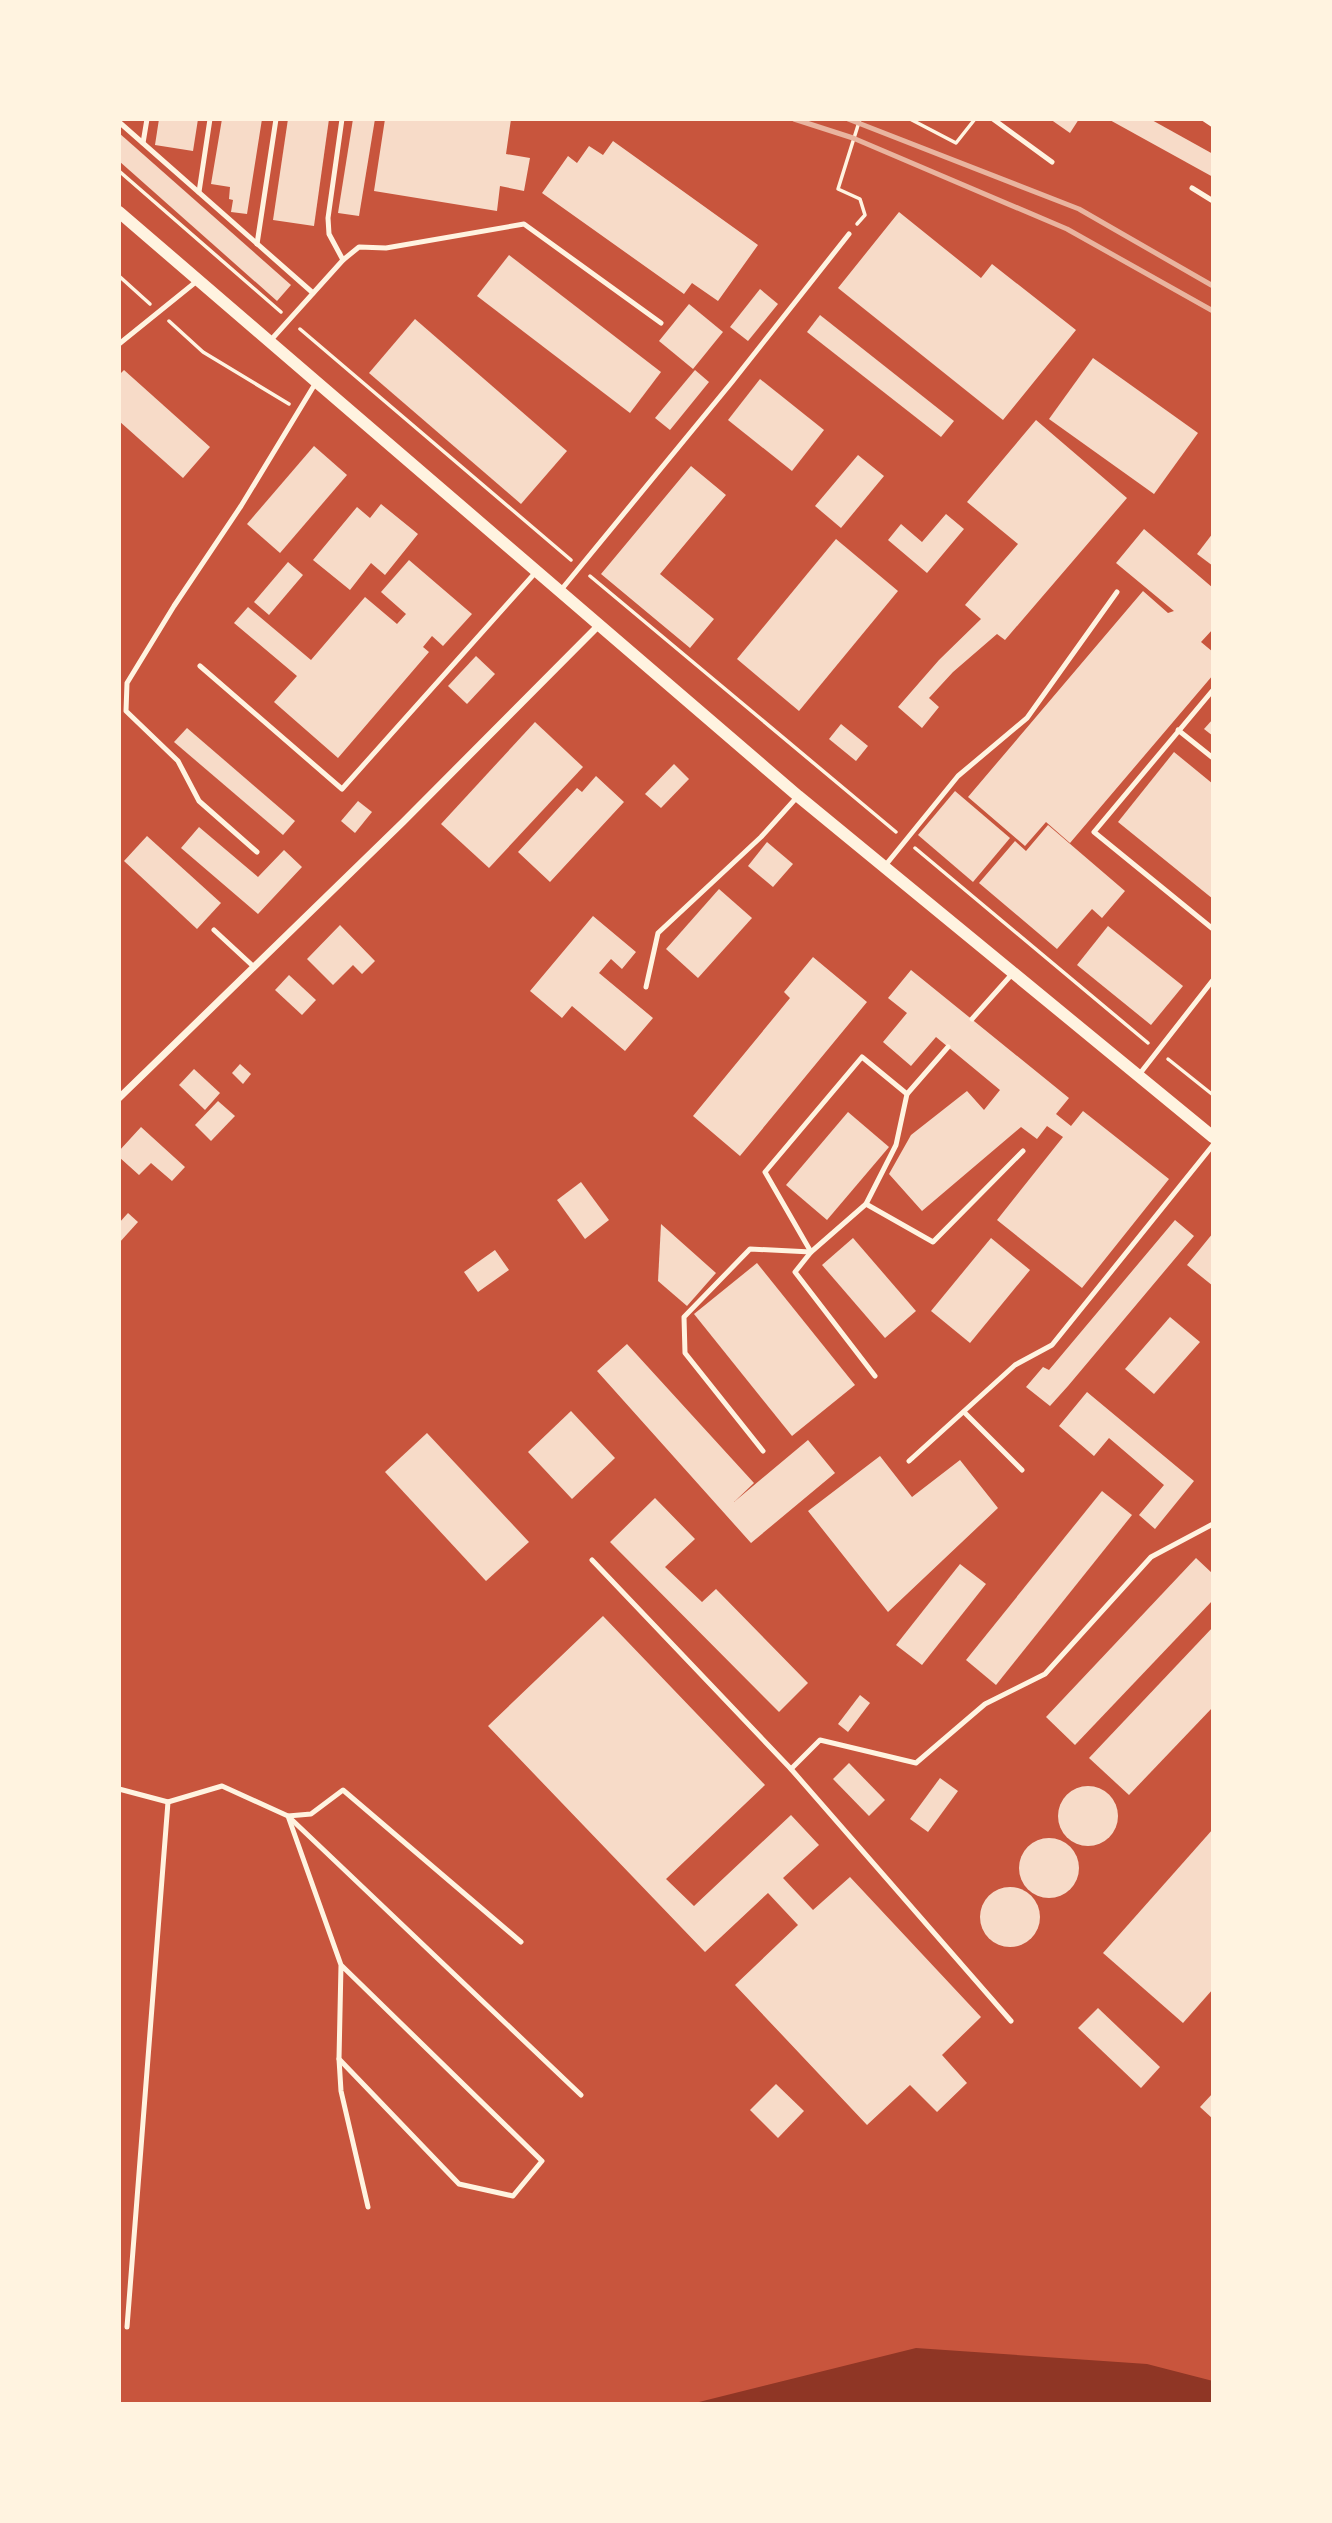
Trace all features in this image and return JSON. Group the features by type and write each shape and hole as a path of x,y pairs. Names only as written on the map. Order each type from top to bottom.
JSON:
{"street":[{"path":"119,212 315,384 798,796 1213,1137"},
{"path":"119,1098 403,822 598,626"}],"lane":[{"path":"143,143 147,119"},
{"path":"199,192 210,119"},
{"path":"257,244 276,119"},
{"path":"342,119 328,218 329,234 343,260"},
{"path":"993,119 1052,162"},
{"path":"1204,119 1213,125"},
{"path":"119,122 313,293"},
{"path":"1192,188 1213,201"},
{"path":"268,343 343,260 359,247 386,248 524,224 661,323"},
{"path":"559,593 849,234"},
{"path":"119,344 197,281"},
{"path":"257,852 199,801 178,761 126,711 127,682 241,506 315,384"},
{"path":"200,666 342,789 535,573"},
{"path":"884,867 958,776 1027,718 1117,592"},
{"path":"1213,690 1094,832 1213,929"},
{"path":"1178,730 1213,758"},
{"path":"646,988 657,933 761,836 798,796"},
{"path":"214,930 254,967"},
{"path":"972,1019 1013,973"},
{"path":"1138,1076 1213,981"},
{"path":"875,1376 795,1272 811,1252 866,1204 896,1145 906,1094 948,1047"},
{"path":"811,1252 765,1172 862,1057 906,1094"},
{"path":"909,1461 1015,1365 1052,1345 1213,1145"},
{"path":"866,1204 933,1241 1023,1152"},
{"path":"763,1451 685,1353 684,1317 750,1249 811,1252"},
{"path":"964,1412 1021,1470"},
{"path":"791,1769 820,1740 916,1763 985,1704 1045,1674 1151,1557 1213,1524"},
{"path":"592,1560 791,1769 1012,2021"},
{"path":"119,1789 168,1802 222,1786 288,1816 581,2095"},
{"path":"288,1816 311,1814 343,1790 521,1942"},
{"path":"127,2326 168,1802"},
{"path":"288,1816 341,1965 341,2091 368,2207"},
{"path":"339,2059 458,2184 513,2196 542,2161 341,1965"}],"path":[{"path":"849,234 865,215 860,199 838,189 860,119"},
{"path":"910,119 956,143 975,119"},
{"path":"119,171 289,320 580,567 1213,1095"},
{"path":"119,276 203,352 300,409"}],"shaded area":[{"path":"916,2348 1147,2364 1213,2381 1213,2404 679,2404 699,2402"}],"building":[{"path":"159,119 198,119 193,151 155,145"},
{"path":"222,119 262,119 247,214 231,212 233,200 229,199 230,187 211,184"},
{"path":"288,119 329,119 314,226 273,220"},
{"path":"353,119 375,119 359,216 338,213"},
{"path":"385,119 511,119 506,154 530,158 524,191 500,186 497,211 374,191"},
{"path":"1050,119 1079,119 1070,133"},
{"path":"1108,119 1150,119 1213,154 1213,177"},
{"path":"119,133 291,285 277,301 119,161"},
{"path":"613,141 758,245 718,301 692,283 684,294 542,193 568,156 577,163 589,146 603,155"},
{"path":"899,212 981,278 992,264 1076,330 1003,420 838,288"},
{"path":"509,255 661,372 630,413 477,296"},
{"path":"760,289 778,304 748,341 730,327"},
{"path":"689,304 723,332 693,369 659,341"},
{"path":"820,315 954,421 941,437 807,332"},
{"path":"415,319 567,451 521,504 369,373"},
{"path":"1093,358 1198,433 1154,494 1049,419"},
{"path":"124,370 210,447 183,478 119,421 119,375"},
{"path":"695,370 709,382 670,430 655,418"},
{"path":"760,379 824,430 792,471 728,420"},
{"path":"1036,420 1127,498 1005,640 997,634 953,672 929,698 939,707 922,728 898,707 939,660 981,619 965,605 1018,544 967,502"},
{"path":"314,446 347,475 280,553 247,524"},
{"path":"858,455 884,476 841,528 815,506"},
{"path":"691,466 726,495 660,574 714,619 690,648 601,574"},
{"path":"381,504 418,534 385,575 371,563 350,590 313,560 357,507 370,518"},
{"path":"946,514 964,529 927,573 888,540 901,524 922,542"},
{"path":"1144,529 1213,588 1213,629 1201,642 1213,652 1213,675 1070,843 1046,822 1025,846 968,797 1143,591 1168,613 1174,611 1116,563"},
{"path":"1213,533 1213,566 1197,554"},
{"path":"836,539 898,591 799,711 737,659"},
{"path":"409,560 472,614 443,646 432,636 423,647 429,652 338,758 274,702 297,676 234,623 248,607 311,660 365,597 397,624 406,614 381,592"},
{"path":"288,562 303,575 269,615 254,602"},
{"path":"476,656 495,674 467,704 448,686"},
{"path":"1213,719 1213,736 1204,729"},
{"path":"535,722 583,767 489,868 441,824"},
{"path":"841,724 868,746 856,761 829,739"},
{"path":"187,728 295,821 283,835 174,742"},
{"path":"1174,752 1213,784 1213,899 1118,822"},
{"path":"674,764 689,779 661,808 645,794"},
{"path":"596,776 624,802 550,882 518,852 577,788 582,792"},
{"path":"955,791 1010,838 973,882 918,835"},
{"path":"358,801 372,812 355,833 341,821"},
{"path":"1048,825 1125,891 1102,918 1092,909 1057,949 979,883 1015,841 1026,851"},
{"path":"199,827 258,877 284,850 302,867 258,914 181,848"},
{"path":"147,836 221,903 197,929 124,861"},
{"path":"767,842 793,864 773,887 748,866"},
{"path":"719,889 752,918 698,978 666,949"},
{"path":"593,916 636,952 622,969 611,959 599,973 653,1018 625,1051 572,1006 562,1018 530,991"},
{"path":"340,925 375,961 362,974 353,965 333,985 307,959"},
{"path":"1108,926 1183,986 1151,1025 1077,965"},
{"path":"813,957 867,1002 740,1156 693,1116 790,998 784,992"},
{"path":"911,970 1069,1098 1056,1114 1071,1126 1083,1111 1169,1179 1082,1288 997,1220 1063,1137 1047,1126 1037,1139 1021,1127 922,1211 889,1174 911,1135 967,1091 984,1110 1000,1090 936,1037 911,1066 883,1042 907,1013 888,998"},
{"path":"289,975 316,1000 302,1015 275,990"},
{"path":"240,1064 251,1074 243,1084 232,1073"},
{"path":"194,1069 220,1093 205,1110 179,1085"},
{"path":"218,1101 235,1116 211,1141 195,1125"},
{"path":"848,1112 889,1147 827,1220 786,1185"},
{"path":"141,1127 185,1167 172,1181 151,1163 139,1175 119,1157 119,1151"},
{"path":"581,1182 609,1220 585,1239 557,1200"},
{"path":"128,1213 138,1222 119,1243 119,1223"},
{"path":"1175,1220 1194,1236 1050,1406 1026,1387 1043,1367 1049,1370"},
{"path":"661,1224 716,1273 687,1306 658,1281"},
{"path":"1213,1233 1213,1286 1187,1265"},
{"path":"853,1238 916,1311 885,1338 822,1265"},
{"path":"991,1238 1030,1270 970,1343 931,1311"},
{"path":"495,1250 509,1270 478,1292 464,1272"},
{"path":"757,1263 855,1385 792,1436 694,1314"},
{"path":"1170,1317 1200,1342 1154,1394 1125,1369"},
{"path":"627,1344 754,1483 734,1502 808,1440 835,1473 751,1543 597,1371"},
{"path":"1087,1392 1194,1481 1155,1529 1139,1515 1164,1485 1109,1438 1094,1456 1059,1426"},
{"path":"571,1411 615,1458 572,1499 528,1452"},
{"path":"427,1433 529,1542 486,1581 385,1472"},
{"path":"880,1456 912,1497 960,1460 998,1508 888,1612 808,1511"},
{"path":"1102,1491 1132,1515 996,1685 966,1660"},
{"path":"655,1498 695,1539 665,1567 702,1602 716,1589 808,1683 779,1712 610,1542"},
{"path":"1196,1558 1213,1574 1213,1600 1075,1745 1046,1717"},
{"path":"960,1564 986,1584 922,1665 896,1645"},
{"path":"603,1616 765,1785 666,1879 694,1906 791,1815 819,1845 783,1878 813,1910 850,1877 981,2017 942,2055 967,2083 937,2112 910,2085 867,2125 735,1985 798,1925 768,1893 705,1952 488,1726"},
{"path":"1213,1627 1213,1707 1129,1795 1089,1758"},
{"path":"860,1695 870,1703 848,1732 838,1724"},
{"path":"849,1763 885,1800 869,1816 833,1779"},
{"path":"940,1778 958,1791 928,1832 910,1819"},
{"path":"1088,1786 1109,1795 1118,1816 1109,1837 1088,1846 1067,1837 1058,1816 1067,1795"},
{"path":"1213,1829 1213,1989 1183,2023 1103,1953"},
{"path":"1049,1838 1070,1847 1079,1868 1070,1889 1049,1898 1028,1889 1019,1868 1028,1847"},
{"path":"1010,1887 1031,1896 1040,1917 1031,1938 1010,1947 989,1938 980,1917 989,1896"},
{"path":"1098,2008 1160,2067 1141,2088 1078,2028"},
{"path":"776,2084 804,2111 778,2138 750,2110"},
{"path":"1213,2093 1213,2119 1200,2107"}],"railway":[{"path":"794,119 853,138 1067,229 1213,311"},
{"path":"848,119 1079,209 1213,286"}]}
